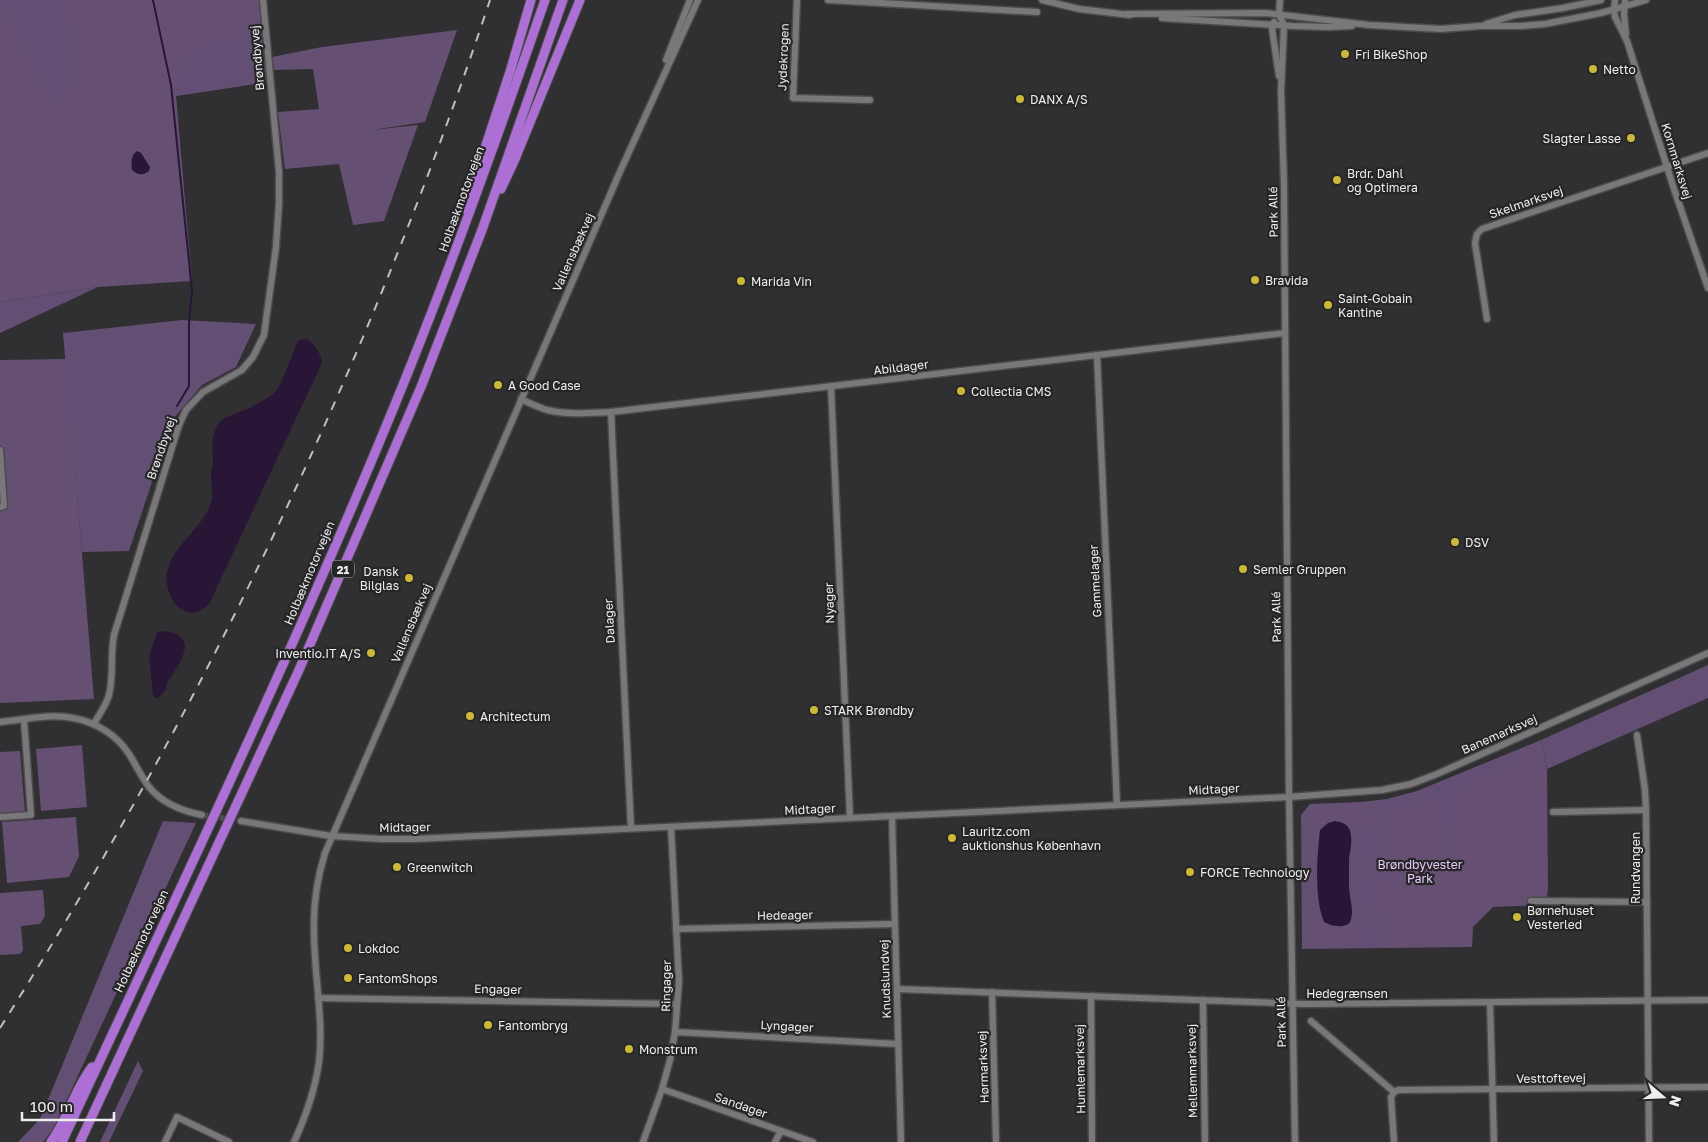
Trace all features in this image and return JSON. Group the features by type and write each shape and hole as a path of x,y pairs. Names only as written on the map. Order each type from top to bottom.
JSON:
{"highway":[{"path":"444,279 531,0"},
{"name":"Holbækmotorvejen","path":"62,1142 288,654 374,454 444,279 545,0"},
{"name":"21","path":"82,1142 299,670 421,387 482,230 563,0"},
{"path":"482,230 515,159 580,0"},
{"path":"51,1142 57,1134 83,1078 103,1053"}],"street":[{"name":"Brøndbyvej","path":"94,724 105,706 109,695 114,635 179,426 186,410 203,392 242,370 253,357 264,335 278,230 279,198 263,0"},
{"name":"Vallensbækvej","path":"637,133 690,0"},
{"name":"Vallensbækvej","path":"294,1142 311,1097 319,1062 320,1043 314,933 315,902 320,870 332,836 637,133 698,0"},
{"name":"Jydekrogen","path":"797,0 793,98 870,100"},
{"path":"828,0 1037,12"},
{"path":"1042,0 1079,9 1167,19 1329,27 1369,25"},
{"path":"1272,24 1279,15 1280,0"},
{"path":"1480,26 1514,14 1563,8 1600,0"},
{"path":"1614,10 1615,0"},
{"path":"1127,14 1228,13 1279,15 1369,25 1441,29 1545,24 1572,20 1614,10 1624,4 1646,0"},
{"name":"Kornmarksvej","path":"1624,4 1627,41"},
{"name":"Kornmarksvej","path":"1614,10 1627,41 1666,166 1708,288"},
{"name":"Park Allé","path":"1279,15 1284,25 1281,91 1284,186 1289,797 1295,1142"},
{"name":"Park Allé","path":"1272,24 1281,91"},
{"name":"Skelmarksvej","path":"1487,319 1475,243 1477,234 1482,229 1708,152"},
{"name":"Abildager","path":"521,399 545,409 560,412 611,412 1285,333"},
{"name":"Gammelager","path":"1096,355 1117,805"},
{"name":"Nyager","path":"831,386 850,818"},
{"name":"Dalager","path":"611,412 631,828"},
{"path":"0,450 4,506 0,507"},
{"name":"Banemarksvej","path":"1289,797 1382,790 1411,784 1708,653"},
{"path":"0,722 61,716 94,724 106,731 124,747 147,784 161,798 181,810 202,815"},
{"path":"0,817 31,815 24,720"},
{"name":"Rundvangen","path":"1637,735 1646,810 1649,1142"},
{"name":"Midtager","path":"332,836 415,839 1289,797"},
{"path":"1553,812 1646,810"},
{"name":"Knudslundvej","path":"892,816 901,1142"},
{"path":"241,821 332,836"},
{"name":"Ringager","path":"643,1142 662,1089 675,1032 679,982 671,826"},
{"path":"1531,900 1647,902"},
{"name":"Hedeager","path":"676,930 895,924"},
{"name":"Hedegrænsen","path":"897,989 1292,1003 1708,1000"},
{"name":"Hørmarksvej","path":"992,992 996,1142"},
{"name":"Humlemarksvej","path":"1091,996 1092,1142"},
{"name":"Engager","path":"318,998 677,1004"},
{"name":"Mellemmarksvej","path":"1203,1000 1205,1142"},
{"path":"1490,1003 1494,1142"},
{"path":"1310,1021 1394,1092 1392,1097 1394,1142"},
{"name":"Lyngager","path":"675,1032 898,1044"},
{"name":"Vesttoftevej","path":"1394,1092 1398,1090 1708,1087"},
{"name":"Sandager","path":"662,1089 813,1142"},
{"path":"165,1142 177,1117 229,1142"},
{"path":"775,1142 782,1131"}],"green space":[{"path":"0,0 259,0 267,82 176,96 192,281 98,287 0,302"},
{"path":"3,0 66,0 69,77 63,109 44,82"},
{"path":"260,19 267,82 175,96 190,57 209,43 239,43 245,29"},
{"path":"457,30 425,122 372,130 418,125 384,221 353,225 339,164 285,169 278,112 319,109 313,69 274,70 272,57 322,47"},
{"path":"98,287 0,333 0,302"},
{"path":"182,320 256,324 236,367 202,385 173,419 129,551 82,552 63,333"},
{"path":"66,359 94,699 0,703 0,360"},
{"path":"1708,665 1708,698 1547,769 1541,740"},
{"name":"Brøndbyvester Park","path":"1541,740 1547,769 1548,891 1545,905 1493,907 1473,927 1472,947 1302,949 1301,815 1310,804 1387,799 1417,791"},
{"path":"82,745 87,807 41,811 36,749"},
{"path":"1519,750 1517,760 1460,785 1456,800 1457,848 1449,865 1438,873 1422,876 1378,878 1380,947 1352,948 1373,921 1360,890 1372,866 1358,845 1374,828 1374,816 1369,805 1424,792","holes":["1437,797 1449,827 1451,839 1450,849 1444,860 1437,866 1420,871 1383,870 1382,809"]},
{"path":"20,751 25,812 0,813 0,752"},
{"path":"76,817 79,856 69,877 7,883 2,822"},
{"path":"163,821 196,823 53,1129 43,1142 18,1142 40,1119"},
{"path":"43,890 45,916 40,924 21,926 23,950 20,954 0,955 0,893"},
{"path":"138,1061 143,1071 109,1142 100,1142"}],"shaded area":[{"path":"137,151 141,153 150,167 149,171 144,174 138,174 132,170 132,159"},
{"path":"306,339 317,349 322,363 209,604 200,611 192,613 185,611 172,599 167,582 167,573 176,553 209,508 212,498 211,474 215,431 223,420 256,405 275,392 299,340"},
{"path":"163,631 175,634 182,639 185,645 181,661 166,686 166,690 158,698 155,698 153,695 149,656 157,633"},
{"path":"1335,821 1348,827 1351,838 1349,886 1352,914 1350,922 1345,926 1334,926 1324,922 1319,900 1317,864 1320,830 1328,823"}],"waterway":[{"path":"153,0 171,85 192,291 189,323 189,386 177,406"}],"tunnel":[{"path":"202,815 241,821"}],"railway":[{"path":"0,1028 75,906 146,782 213,657 276,529 336,399 392,268 443,135 490,0"}],"place":[{"name":"Fri BikeShop","path":"1345,54"},
{"name":"Netto","path":"1593,69"},
{"name":"DANX A/S","path":"1020,99"},
{"name":"Slagter Lasse","path":"1631,138"},
{"name":"Brdr. Dahl og Optimera","path":"1337,180"},
{"name":"Bravida","path":"1255,280"},
{"name":"Marida Vin","path":"741,281"},
{"name":"Saint-Gobain Kantine","path":"1328,305"},
{"name":"A Good Case","path":"498,385"},
{"name":"Collectia CMS","path":"961,391"},
{"name":"DSV","path":"1455,542"},
{"name":"Semler Gruppen","path":"1243,569"},
{"name":"Dansk Bilglas","path":"409,578"},
{"name":"Inventio.IT A/S","path":"371,653"},
{"name":"STARK Brøndby","path":"814,710"},
{"name":"Architectum","path":"470,716"},
{"name":"Lauritz.com auktionshus København","path":"952,838"},
{"name":"Greenwitch","path":"397,867"},
{"name":"FORCE Technology","path":"1190,872"},
{"name":"Børnehuset Vesterled","path":"1517,917"},
{"name":"Lokdoc","path":"348,948"},
{"name":"FantomShops","path":"348,978"},
{"name":"Fantombryg","path":"488,1025"},
{"name":"Monstrum","path":"629,1049"}]}
